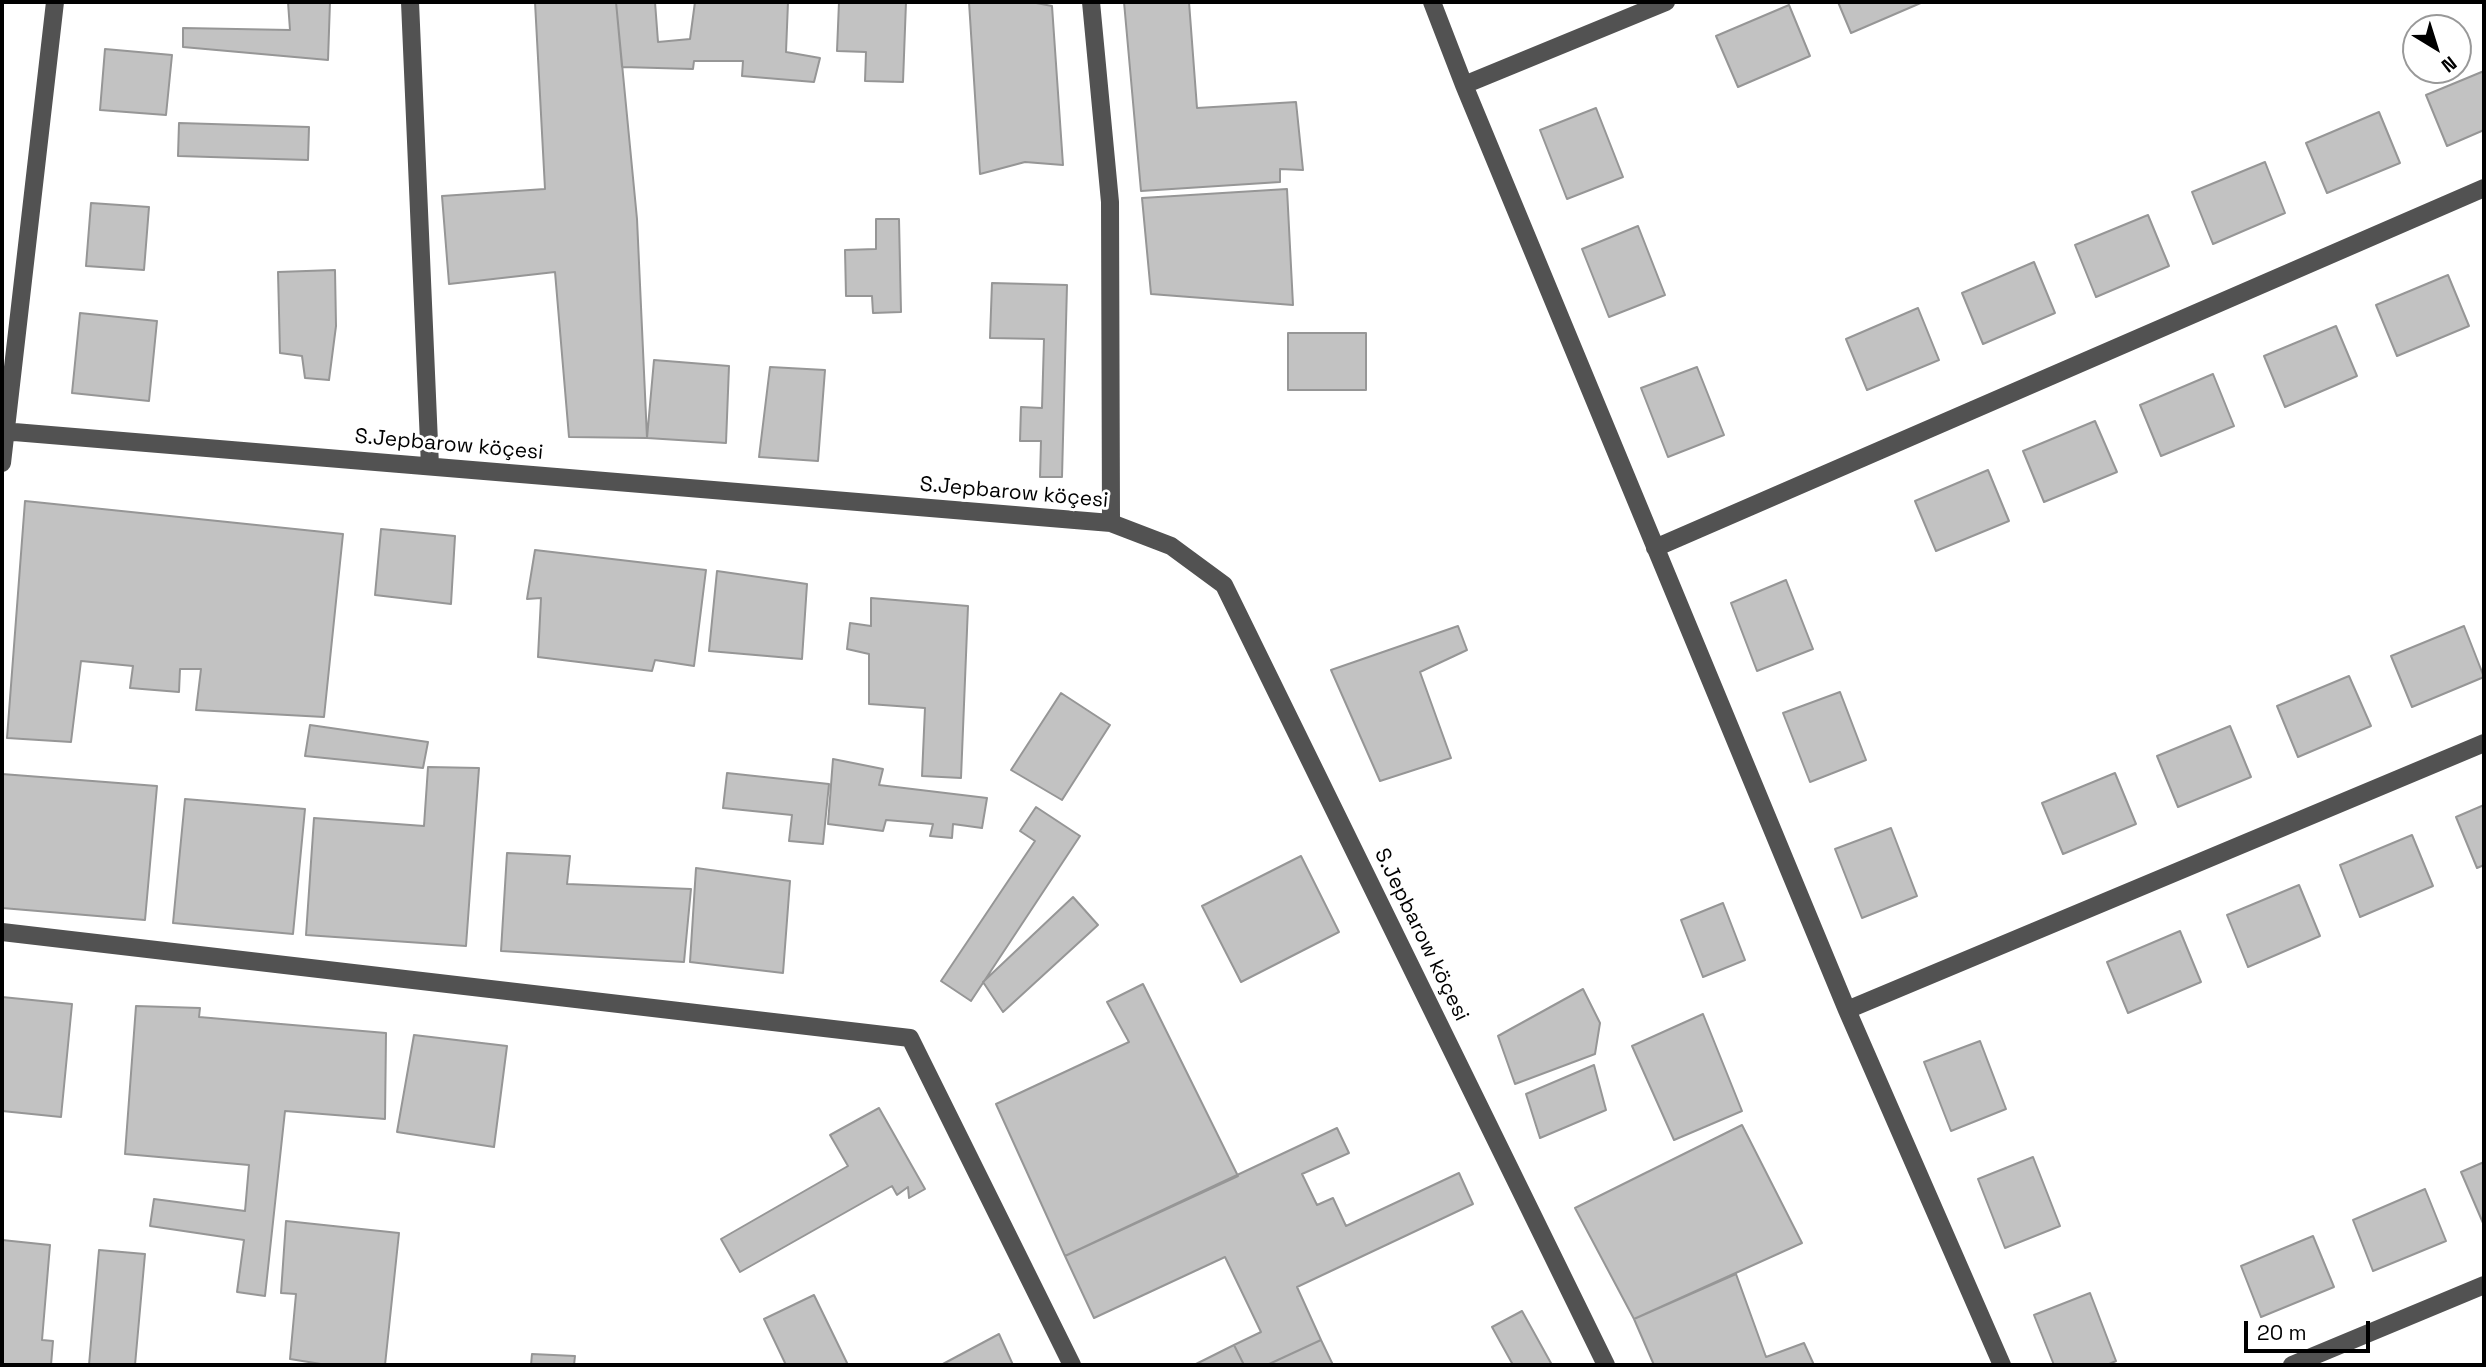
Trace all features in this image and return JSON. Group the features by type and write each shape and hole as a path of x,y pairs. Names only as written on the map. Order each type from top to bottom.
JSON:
{"street":[{"path":"2,463 55,2"},
{"path":"410,2 430,466"},
{"path":"1091,2 1110,202 1111,523"},
{"path":"1432,2 1847,1010 2000,1364"},
{"path":"1464,85 1666,2"},
{"path":"1655,548 2484,188"},
{"name":"S.Jepbarow köçesi","path":"4,431 1111,523 1171,546 1224,585 1606,1365"},
{"path":"1847,1010 2484,743"},
{"path":"2,932 910,1038 1072,1365"},
{"path":"2292,1365 2484,1285"}],"building":[{"path":"288,2 330,2 328,60 183,47 183,28 290,30"},
{"path":"535,2 616,2 637,219 647,438 569,437 555,272 449,284 442,196 545,189"},
{"path":"616,2 655,2 658,42 690,39 695,2 788,2 786,52 820,58 814,82 742,76 743,61 694,61 693,69 622,67"},
{"path":"839,2 906,2 903,82 865,81 866,52 837,51"},
{"path":"969,2 1031,2 1052,6 1063,165 1025,162 980,174"},
{"path":"1124,2 1189,2 1197,108 1296,102 1303,170 1280,169 1280,182 1141,191"},
{"path":"1838,2 1923,2 1851,33"},
{"path":"1789,5 1810,56 1738,87 1716,36"},
{"path":"105,49 172,55 166,115 100,110"},
{"path":"2484,71 2484,130 2447,146 2426,95 2453,84 2472,84 2472,76"},
{"path":"1596,108 1623,177 1567,199 1540,130"},
{"path":"2379,112 2400,163 2327,193 2306,143"},
{"path":"179,123 309,127 308,160 178,156"},
{"path":"2265,162 2285,213 2213,244 2192,192"},
{"path":"1287,189 1293,305 1151,294 1142,198"},
{"path":"91,203 149,207 144,270 86,266"},
{"path":"2148,215 2169,266 2096,297 2075,245"},
{"path":"876,219 899,219 901,312 873,313 872,296 846,296 845,250 876,249"},
{"path":"1638,226 1665,295 1609,317 1582,249"},
{"path":"2034,262 2055,313 1983,344 1962,293"},
{"path":"335,270 336,326 329,380 305,378 302,356 280,353 278,272"},
{"path":"2448,275 2469,326 2397,356 2376,305"},
{"path":"992,283 1067,285 1062,477 1040,477 1041,441 1020,441 1021,407 1042,408 1044,339 990,338"},
{"path":"1918,308 1939,360 1867,390 1846,339"},
{"path":"80,313 157,321 149,401 72,393"},
{"path":"2336,326 2357,376 2285,407 2264,356"},
{"path":"1288,333 1366,333 1366,390 1288,390"},
{"path":"654,360 729,366 726,443 647,438"},
{"path":"770,367 825,370 818,461 759,457"},
{"path":"1697,367 1724,435 1668,457 1641,388"},
{"path":"2213,374 2234,426 2161,456 2140,405"},
{"path":"2095,421 2117,472 2044,502 2023,451"},
{"path":"1988,470 2009,521 1936,551 1915,501"},
{"path":"25,501 343,534 324,717 196,710 201,669 180,669 179,692 130,688 133,666 81,661 71,742 7,738"},
{"path":"381,529 455,536 451,604 375,595"},
{"path":"535,550 706,570 694,666 655,660 652,671 538,657 541,598 527,599"},
{"path":"717,571 807,584 802,659 709,651"},
{"path":"1786,580 1813,649 1757,671 1731,603"},
{"path":"871,598 968,606 961,778 922,776 925,708 869,704 869,654 847,649 850,623 871,626"},
{"path":"1458,626 1467,650 1420,672 1451,758 1380,781 1331,670"},
{"path":"2464,626 2484,677 2412,707 2391,656"},
{"path":"2349,676 2371,726 2298,757 2277,706"},
{"path":"1840,692 1866,760 1810,782 1783,713"},
{"path":"1061,693 1110,725 1062,800 1011,770"},
{"path":"310,725 428,742 423,768 305,756"},
{"path":"2230,726 2251,777 2178,807 2157,756"},
{"path":"833,759 883,769 879,785 987,798 982,828 953,824 952,838 930,836 933,824 886,820 883,831 828,824"},
{"path":"428,767 479,768 466,946 306,935 314,818 424,826"},
{"path":"727,773 829,784 823,844 789,841 792,815 723,808"},
{"path":"2115,773 2136,824 2063,854 2042,803"},
{"path":"2,774 157,786 145,920 2,908"},
{"path":"185,799 305,809 293,934 173,923"},
{"path":"2484,805 2484,865 2477,868 2456,817"},
{"path":"1036,807 1080,836 971,1001 941,981 1035,841 1020,831"},
{"path":"1891,828 1917,896 1862,918 1835,849"},
{"path":"2412,835 2433,886 2360,917 2340,865"},
{"path":"507,853 570,856 567,884 691,889 684,962 501,951"},
{"path":"1301,856 1339,932 1241,982 1202,906"},
{"path":"696,868 790,881 783,973 690,962"},
{"path":"2299,885 2320,936 2248,967 2227,915"},
{"path":"1073,897 1098,925 1003,1012 983,982"},
{"path":"1723,903 1745,960 1703,977 1681,920"},
{"path":"2180,931 2201,982 2128,1013 2107,962"},
{"path":"1143,984 1238,1176 1065,1256 996,1104 1129,1042 1107,1002"},
{"path":"1583,989 1600,1023 1595,1054 1515,1084 1498,1036"},
{"path":"2,997 72,1004 61,1117 2,1111"},
{"path":"136,1006 200,1008 199,1017 386,1033 385,1119 285,1111 265,1296 237,1292 244,1240 150,1226 154,1199 245,1211 249,1165 125,1154"},
{"path":"1703,1014 1742,1111 1674,1140 1632,1046"},
{"path":"414,1035 507,1046 494,1147 397,1132"},
{"path":"1980,1041 2006,1109 1951,1131 1924,1062"},
{"path":"1594,1065 1606,1110 1540,1138 1526,1094"},
{"path":"879,1108 925,1189 909,1198 908,1187 897,1195 892,1186 740,1272 721,1239 848,1166 830,1135"},
{"path":"1742,1125 1802,1243 1634,1319 1575,1208"},
{"path":"1337,1128 1349,1153 1302,1174 1317,1205 1333,1198 1346,1226 1459,1173 1473,1204 1297,1287 1321,1340 1267,1365 1244,1365 1234,1345 1261,1332 1225,1257 1094,1318 1065,1256"},
{"path":"2033,1157 2060,1226 2005,1248 1978,1179"},
{"path":"2484,1162 2484,1222 2483,1223 2461,1172"},
{"path":"2425,1189 2446,1241 2373,1271 2353,1220"},
{"path":"286,1221 399,1233 385,1365 327,1365 290,1359 296,1294 281,1293"},
{"path":"2313,1236 2334,1287 2261,1317 2241,1266"},
{"path":"2,1240 50,1245 42,1340 53,1341 51,1365 2,1365"},
{"path":"99,1250 145,1254 135,1365 89,1365"},
{"path":"1736,1274 1766,1357 1804,1343 1814,1365 1654,1365 1634,1319"},
{"path":"2090,1293 2116,1361 2107,1365 2054,1365 2034,1315"},
{"path":"814,1295 848,1365 786,1365 764,1319"},
{"path":"1522,1311 1552,1365 1513,1365 1492,1327"},
{"path":"999,1334 1013,1365 941,1365"},
{"path":"1321,1340 1333,1365 1267,1365"},
{"path":"1234,1345 1244,1365 1194,1365"},
{"path":"532,1354 575,1356 574,1365 531,1365"}]}
